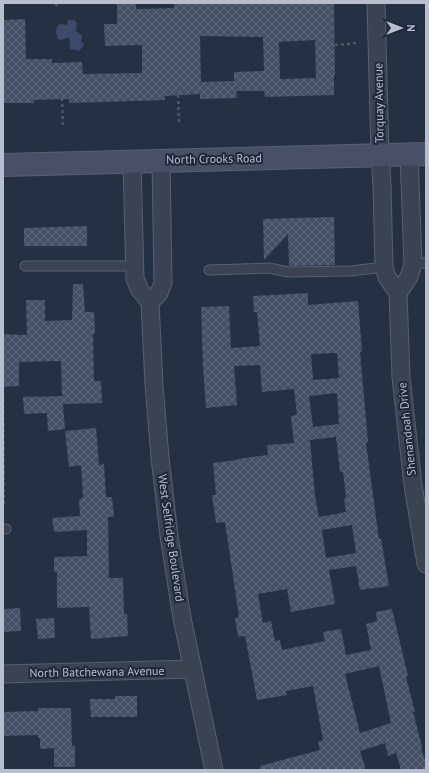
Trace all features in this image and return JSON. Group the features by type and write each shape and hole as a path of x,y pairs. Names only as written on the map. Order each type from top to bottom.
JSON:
{"main road":[{"name":"North Crooks Road","path":"3,165 417,154"}],"street":[{"name":"Torquay Avenue","path":"376,3 380,155"},
{"path":"380,155 384,267 387,277 398,293 419,264 417,154"},
{"path":"132,161 135,279 140,290 150,302 159,293 162,283 161,160"},
{"name":"Shenandoah Drive","path":"398,293 402,378 413,485 426,564"},
{"name":"West Selfridge Boulevard","path":"150,302 154,385 169,536 182,618 214,770"},
{"name":"North Batchewana Avenue","path":"3,674 192,670"}],"lane":[{"path":"25,266 134,266"},
{"path":"209,270 269,268 288,272 351,271 384,267"}],"path":[{"path":"56,3 56,8"},
{"path":"335,46 357,43"},
{"path":"178,95 179,124"},
{"path":"62,98 63,128"},
{"path":"3,393 3,504"}],"water":[{"path":"68,20 74,20 77,23 76,31 82,36 81,41 84,45 79,51 70,49 69,37 61,40 58,39 56,32 57,26 60,24 67,25"}],"building":[{"path":"117,3 136,3 136,9 174,8 174,3 334,3 334,95 265,97 264,91 236,91 237,98 200,99 200,94 165,96 165,100 69,103 69,99 34,100 34,103 3,103 3,20 25,19 26,59 52,59 52,63 82,62 83,74 142,73 142,45 105,46 104,24 117,24","holes":["200,36 263,37 264,71 234,72 234,81 201,82","315,40 316,78 280,79 279,42"]},
{"path":"334,217 335,265 289,266 288,234 264,260 263,219"},
{"path":"87,226 87,246 24,246 24,228"},
{"path":"73,284 83,284 85,312 94,312 94,381 101,381 102,403 63,404 65,429 48,431 47,413 24,414 23,397 62,396 61,361 19,362 19,386 3,387 3,334 27,335 26,300 45,300 45,321 72,320"},
{"path":"308,293 308,305 358,301 362,351 360,352 368,442 366,443 379,539 381,539 389,586 360,590 356,566 329,570 335,604 291,612 287,589 258,594 263,623 271,621 275,641 280,640 282,650 325,641 323,632 341,629 346,655 371,650 366,624 377,621 376,612 392,609 408,676 406,677 415,712 413,712 422,746 426,770 401,770 396,753 388,756 385,743 360,751 366,770 260,770 260,766 320,750 318,742 323,740 313,686 286,691 287,695 257,700 245,636 238,637 235,618 239,617 225,522 216,523 212,495 216,495 213,463 268,455 267,445 294,443 291,416 297,415 294,389 262,392 260,365 234,366 237,405 206,408 201,307 229,306 231,348 260,346 257,312 254,312 253,296","holes":["337,353 339,378 313,380 311,354","337,393 339,424 313,427 309,396","336,437 340,472 343,472 346,512 319,517 315,496 310,440","352,525 356,553 326,558 322,530","379,666 391,723 360,733 345,674"]},
{"path":"96,428 99,465 104,464 106,497 112,497 114,517 108,517 109,578 123,578 124,614 127,614 128,636 91,639 89,607 57,608 57,572 54,572 54,557 87,556 87,530 54,532 52,518 80,516 79,499 83,498 81,465 69,467 65,431"},
{"path":"20,608 21,631 3,632 3,609"},
{"path":"54,618 55,638 38,639 36,619"},
{"path":"115,696 137,696 137,717 91,717 90,699 115,699"},
{"path":"38,708 71,708 72,746 75,746 75,767 54,767 54,748 40,749 40,738 38,738 38,735 3,736 3,712 38,711"}]}
